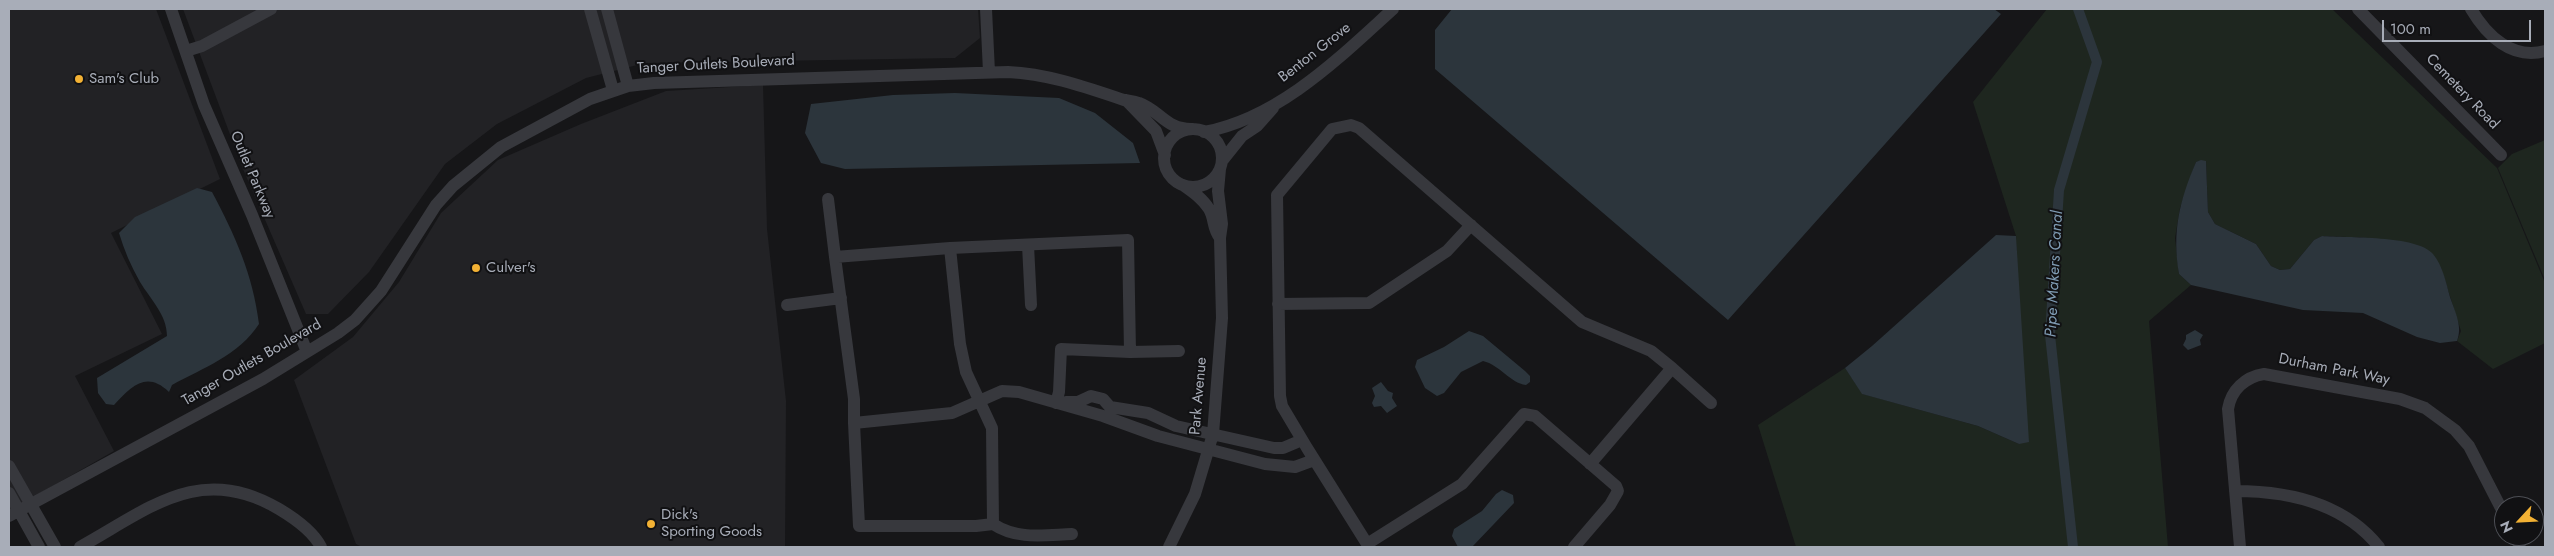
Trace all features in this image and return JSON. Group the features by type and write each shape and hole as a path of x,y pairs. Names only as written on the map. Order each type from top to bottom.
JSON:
{"street":[{"name":"Outlet Parkway","path":"171,9 204,105 252,215 307,352"},
{"path":"186,51 202,46 271,9"},
{"path":"590,9 613,90"},
{"path":"607,9 628,86"},
{"path":"986,9 989,72"},
{"name":"Benton Grove","path":"1221,165 1242,136 1257,126 1278,103 1350,48 1393,9"},
{"name":"Cemetery Road","path":"2358,9 2501,155"},
{"path":"2471,9 2494,38 2510,49 2528,54 2545,51"},
{"name":"Tanger Outlets Boulevard","path":"19,511 263,379 338,333 368,307 391,277 436,205 467,174 517,138 583,103 613,90 628,86 717,79 989,72 1034,73 1139,103 1180,130 1199,130"},
{"path":"1126,100 1156,131 1165,155 1167,170 1173,179 1182,185 1194,187 1204,185 1214,179 1221,165 1220,147 1214,138 1199,130 1182,132 1173,138 1165,155"},
{"name":"Benton Grove","path":"1199,130 1226,127 1278,103"},
{"path":"1574,547 1610,505 1618,491 1616,486 1535,416 1524,414 1462,484 1368,546 1282,406 1280,396 1277,195 1332,129 1351,125 1359,128 1582,322 1651,351 1711,403"},
{"name":"Park Avenue","path":"1169,547 1195,494 1213,434 1222,318 1220,238 1222,224 1218,191 1221,165"},
{"name":"Park Avenue","path":"1182,185 1198,196 1210,210 1213,230 1220,238"},
{"path":"828,199 854,399 859,526 976,526 993,524 1005,532 1025,536 1072,534"},
{"path":"1278,304 1369,303 1447,251 1471,225"},
{"path":"835,258 950,248 1128,240 1130,352"},
{"path":"1028,245 1031,305"},
{"path":"950,248 960,344 966,372 992,428 993,524"},
{"path":"787,306 841,298"},
{"path":"1058,403 1061,349 1180,352"},
{"path":"1590,464 1672,368"},
{"name":"Durham Park Way","path":"2240,547 2227,416 2229,403 2234,392 2247,380 2258,375 2271,374 2400,399 2425,408 2448,424 2469,446 2495,496"},
{"path":"854,423 952,414 1002,391 1019,392 1209,450 1281,467 1295,466 1314,460"},
{"path":"1058,403 1078,402 1091,396 1103,399 1110,408 1148,413 1176,426 1274,448 1283,448 1302,440"},
{"path":"9,466 19,511 55,547"},
{"path":"80,547 176,494 210,489 254,497 273,506 303,526 321,547"},
{"path":"2235,490 2267,491 2326,506 2354,522 2379,547"},
{"path":"9,493 40,547"}],"shaded area":[{"path":"9,9 156,9 220,179 111,233 162,334 75,376 114,451 9,511"},
{"path":"183,9 978,9 980,38 955,58 645,63 586,78 497,124 445,164 369,272 328,314 306,314 243,169"},
{"path":"1452,9 1994,9 2001,14 1728,320 1435,69 1435,30"},
{"path":"2047,9 2332,9 2497,168 2545,283 2545,343 2493,369 2457,341 2461,331 2441,268 2371,238 2322,236 2314,240 2290,269 2280,270 2271,266 2256,244 2215,224 2208,212 2206,161 2196,162 2180,208 2175,238 2179,274 2191,285 2149,321 2168,547 1796,547 1758,425 1845,368 1863,394 1978,426 2019,444 2016,236 1973,102"},
{"path":"763,85 767,229 786,401 785,547 362,547 356,544 294,380 353,337 399,282 441,213 498,160 581,124 666,91"},
{"path":"955,93 1059,98 1095,113 1133,143 1140,163 845,169 821,163 805,133 811,104 893,95"},
{"path":"2545,140 2545,280 2498,168 2512,154"},
{"path":"2206,161 2208,212 2215,224 2256,244 2271,266 2280,270 2290,269 2314,240 2322,236 2397,240 2425,248 2433,254 2444,275 2459,324 2457,341 2440,343 2417,337 2363,313 2303,310 2191,285 2179,274 2176,244 2178,217 2185,190 2196,162"},
{"path":"197,188 212,192 228,224 248,272 259,324 251,335 231,352 220,360 172,385 169,392 153,382 146,382 133,387 114,405 106,404 98,393 97,378 167,336 161,314 140,282 125,252 119,233 135,217"},
{"path":"1996,235 2016,236 2029,442 2019,444 1978,426 1862,394 1845,368"},
{"path":"2195,330 2203,335 2200,340 2201,345 2188,350 2183,345 2186,335"},
{"path":"1469,331 1483,336 1525,371 1530,376 1530,382 1526,385 1520,384 1495,366 1483,361 1461,372 1444,393 1437,396 1425,388 1415,367 1417,360 1444,347"},
{"path":"1381,382 1388,391 1393,393 1392,398 1397,406 1387,413 1381,406 1374,407 1372,403 1375,396 1372,388"},
{"path":"1502,490 1513,495 1514,503 1472,547 1458,547 1452,536 1454,529 1482,511 1496,494"}],"waterway":[{"name":"Pipe Makers Canal","path":"2073,547 2050,335 2059,190 2097,62 2078,9"}],"place":[{"name":"Sam's Club","path":"79,79"},
{"name":"Culver's","path":"476,268"},
{"name":"Dick's Sporting Goods","path":"651,524"}]}
